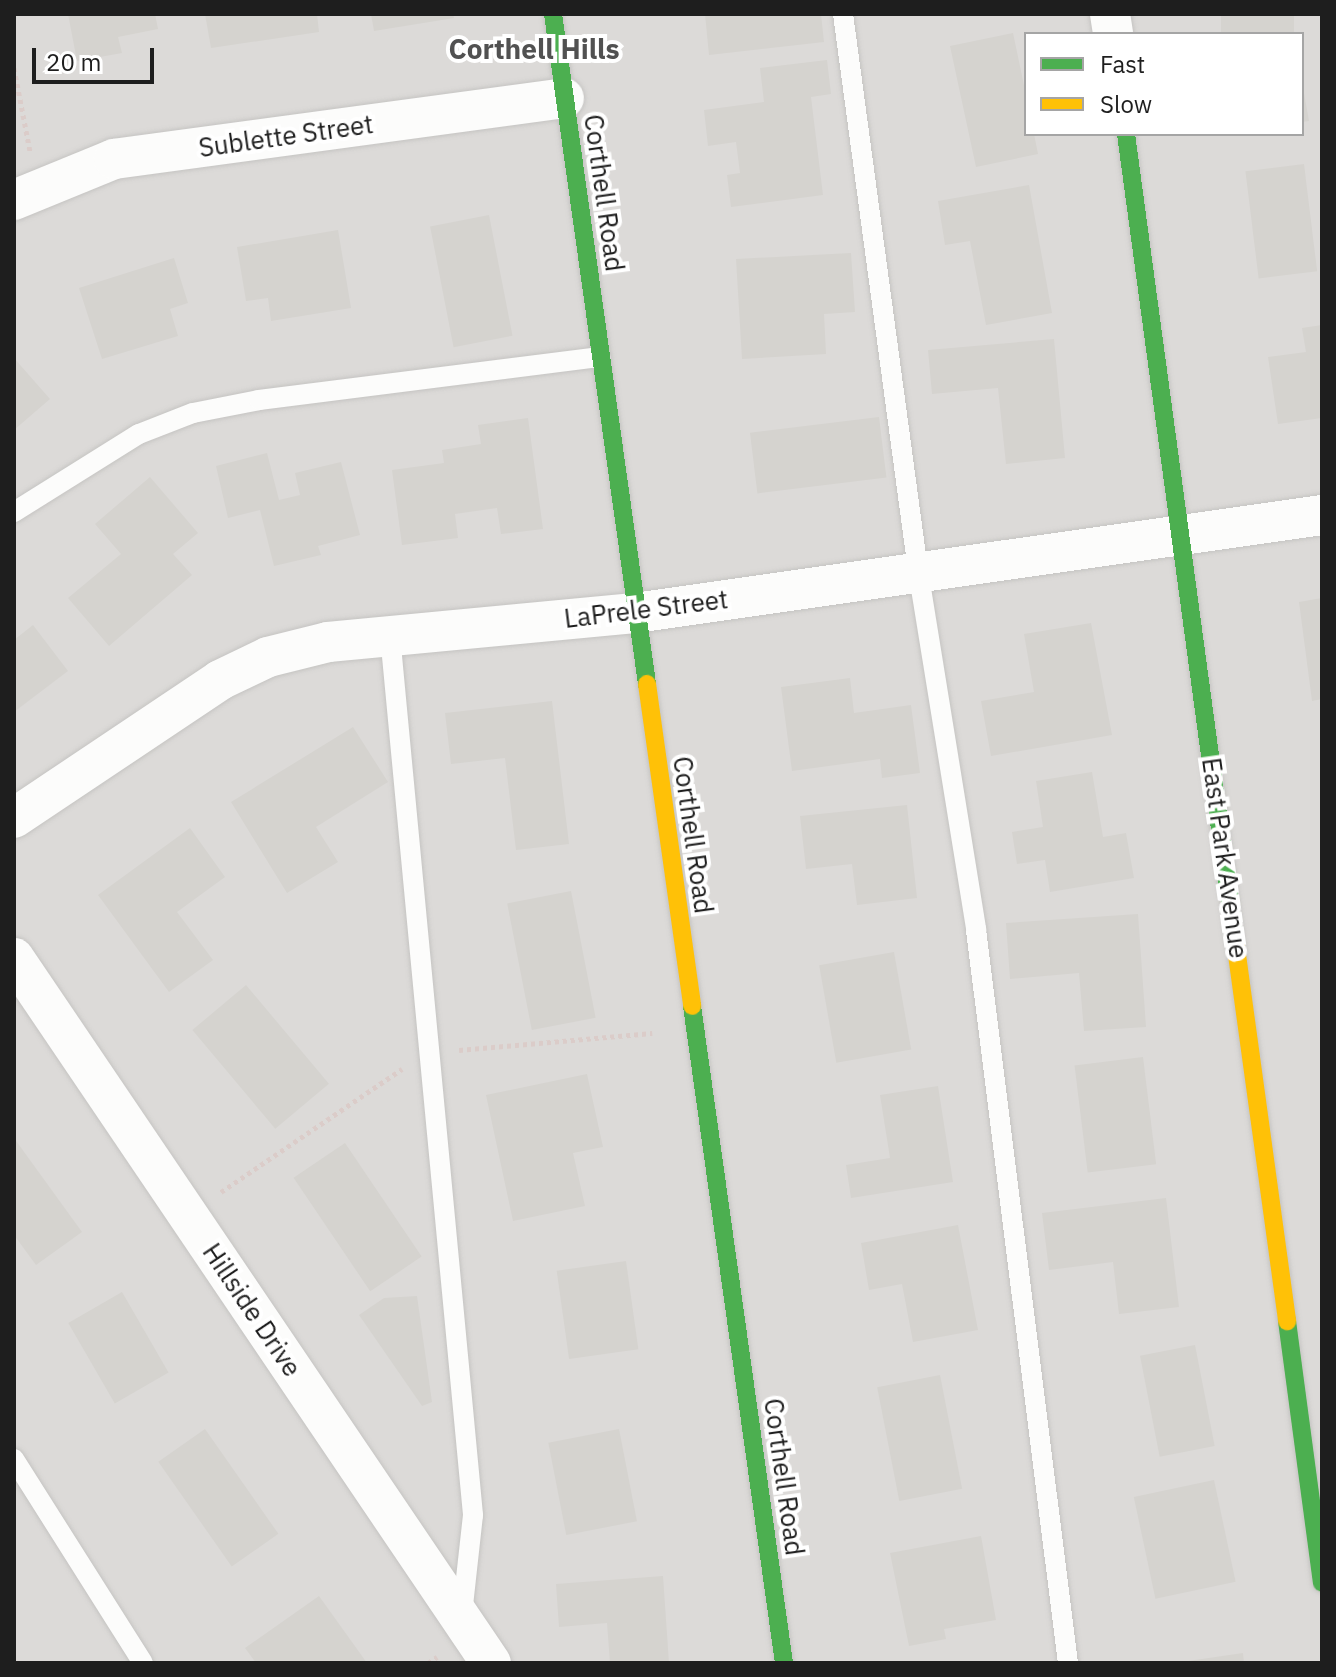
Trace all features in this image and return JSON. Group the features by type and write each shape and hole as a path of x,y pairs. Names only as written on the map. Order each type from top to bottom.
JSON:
{"street":[{"name":"Corthell Road","path":"553,14 784,1663"},
{"name":"Sublette Street","path":"26,194 114,159 564,98"},
{"name":"East Park Avenue","path":"1126,136 1322,1583"},
{"name":"LaPrele Street","path":"14,818 220,680 268,657 328,642 635,613 918,570 1322,515"},
{"name":"Hillside Drive","path":"14,958 491,1663"}],"lane":[{"path":"843,14 918,570 976,930 1068,1663"},
{"path":"14,512 139,434 193,413 259,400 600,357"},
{"path":"390,635 473,1515 461,1620"},
{"path":"14,1459 143,1663"}],"path":[{"path":"14,68 26,194"}],"shaded area":[{"name":"Corthell Hills","path":"14,14 1322,14 1322,1663 14,1663"}],"building":[{"path":"68,14 155,14 158,29 118,37 122,53 77,61"},
{"path":"205,14 317,14 319,32 211,48"},
{"path":"371,14 453,14 454,18 374,31"},
{"path":"705,14 821,14 824,42 709,55"},
{"path":"1221,14 1294,14 1294,32 1221,32"},
{"path":"1013,33 1024,85 1024,136 1034,136 1038,154 976,167 950,46"},
{"path":"827,60 831,94 811,97 823,195 731,207 727,175 740,173 736,142 708,146 704,110 764,102 760,68"},
{"path":"1304,93 1309,121 1304,122"},
{"path":"1304,164 1317,271 1259,278 1245,171"},
{"path":"1029,185 1052,313 986,325 970,241 945,245 938,201"},
{"path":"489,215 512,336 454,347 430,226"},
{"path":"338,230 351,308 271,321 268,298 246,301 237,247"},
{"path":"851,253 855,312 824,314 826,354 742,359 736,259"},
{"path":"174,258 188,303 170,309 178,336 102,359 79,288"},
{"path":"1322,325 1322,418 1278,424 1268,357 1306,352 1302,328"},
{"path":"1054,339 1065,458 1006,464 998,388 932,394 928,350"},
{"path":"14,358 50,399 14,430"},
{"path":"879,417 886,478 757,493 750,433"},
{"path":"528,418 543,529 501,534 497,508 455,514 458,538 402,545 392,470 444,463 442,450 481,444 478,425"},
{"path":"267,453 279,500 300,495 295,473 341,462 360,535 318,546 321,555 274,566 260,510 228,518 216,466"},
{"path":"150,477 198,533 173,554 192,575 109,646 68,598 121,554 95,524"},
{"path":"1322,598 1322,699 1312,701 1299,602"},
{"path":"1091,623 1112,735 991,756 981,701 1034,692 1024,634"},
{"path":"33,625 68,671 14,712 14,640"},
{"path":"850,678 854,713 911,705 920,773 882,778 880,759 792,771 781,687"},
{"path":"552,701 569,844 516,850 505,758 451,764 445,713"},
{"path":"353,727 388,782 316,827 338,862 287,893 231,802"},
{"path":"1092,772 1103,837 1126,833 1134,878 1050,892 1045,860 1017,864 1012,832 1043,827 1036,781"},
{"path":"907,805 917,898 857,905 852,864 806,869 800,816"},
{"path":"190,828 225,877 177,912 213,960 169,992 98,895"},
{"path":"571,891 596,1018 532,1030 507,903"},
{"path":"1138,914 1146,1027 1084,1031 1079,973 1010,979 1006,923"},
{"path":"894,952 911,1049 836,1063 819,965"},
{"path":"246,985 329,1084 275,1129 192,1030"},
{"path":"1143,1057 1156,1164 1088,1173 1075,1065"},
{"path":"587,1074 603,1147 573,1153 585,1206 513,1221 486,1095"},
{"path":"938,1086 953,1182 851,1198 846,1165 890,1158 880,1095"},
{"path":"14,1138 82,1232 36,1265 14,1235"},
{"path":"345,1143 422,1257 370,1291 294,1178"},
{"path":"1166,1198 1179,1307 1119,1314 1113,1262 1049,1270 1042,1213"},
{"path":"958,1225 978,1330 913,1342 902,1284 869,1290 861,1243"},
{"path":"626,1261 638,1349 569,1359 557,1271"},
{"path":"122,1292 168,1373 115,1404 68,1323"},
{"path":"417,1296 432,1402 422,1406 359,1315 384,1298"},
{"path":"1195,1345 1215,1446 1160,1457 1140,1356"},
{"path":"940,1375 962,1489 899,1501 877,1387"},
{"path":"205,1429 278,1534 232,1567 158,1462"},
{"path":"619,1429 637,1521 566,1535 548,1443"},
{"path":"1214,1480 1236,1582 1155,1599 1134,1497"},
{"path":"981,1536 996,1620 944,1629 946,1639 909,1646 890,1553"},
{"path":"663,1576 669,1663 610,1663 607,1623 559,1627 556,1584"},
{"path":"319,1596 367,1663 256,1663 245,1648"},
{"path":"1243,1653 1244,1663 1188,1663 1188,1661"}],"traffic: fast":[{"path":"553,14 647,684"},
{"path":"1126,136 1234,933"},
{"path":"692,1006 784,1663"},
{"path":"1287,1321 1322,1583"}],"traffic: slow":[{"path":"647,684 692,1006"},
{"path":"1234,933 1287,1321"}],"district":[{"name":"Corthell Hills","path":"534,49"}]}
